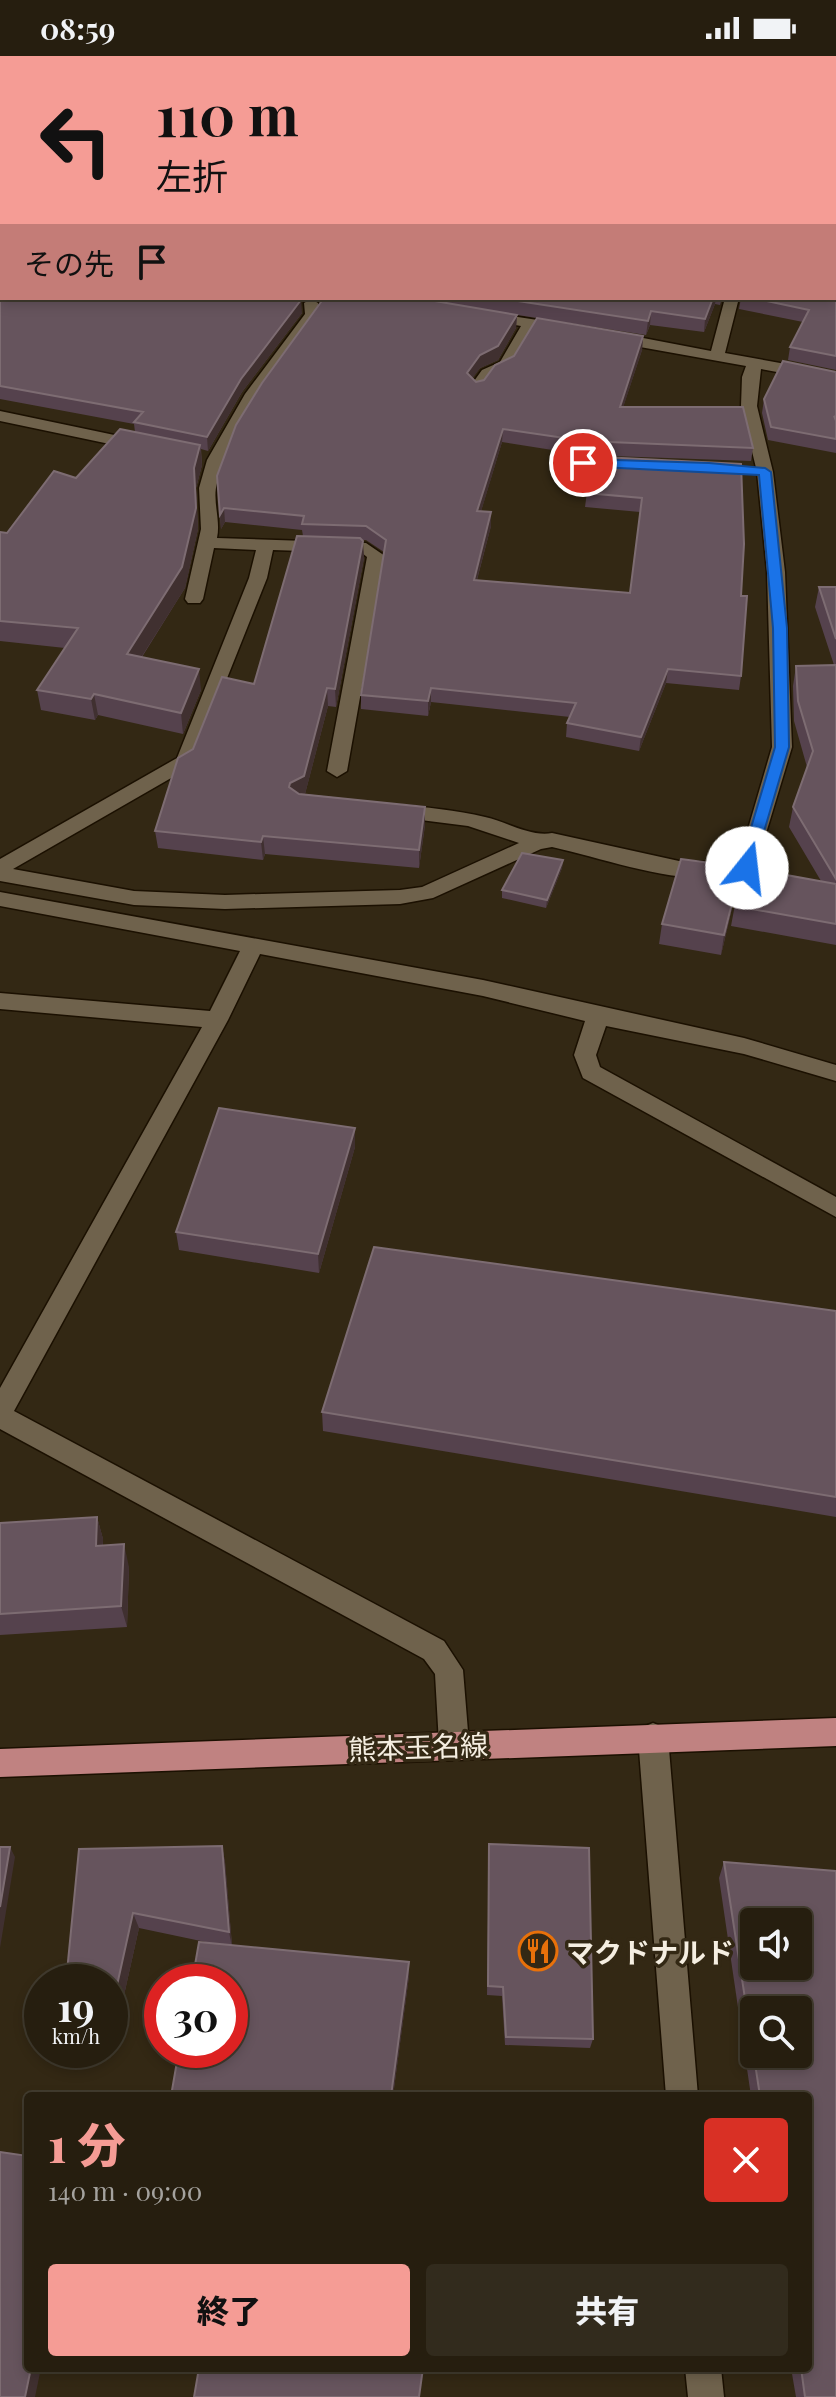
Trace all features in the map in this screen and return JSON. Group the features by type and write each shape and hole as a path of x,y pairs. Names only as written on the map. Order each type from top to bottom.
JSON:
{"main road":[{"name":"熊本玉名線","path":"0,1763 836,1732"}],"street":[{"path":"717,354 722,345 732,300"},
{"path":"194,599 210,529 207,488 215,460 253,394 312,314 309,302"},
{"path":"470,313 717,354 836,378"},
{"path":"477,388 487,373 506,365 530,323"},
{"path":"0,871 134,898 225,902 400,897 426,893 536,843 552,840 692,869 733,873 747,868 782,747 780,628 765,472 749,406 750,377 755,363"},
{"path":"0,416 165,450"},
{"path":"195,457 215,460"},
{"path":"744,471 765,472"},
{"path":"207,543 366,548 376,556 337,771"},
{"path":"0,871 185,762 258,578 266,545"},
{"path":"377,809 437,814 521,834 536,843"},
{"path":"0,899 483,988 744,1046 836,1073"},
{"path":"254,944 217,1020 0,1414 434,1650 449,1670 454,1744"},
{"path":"0,1001 217,1020"},
{"path":"598,1016 585,1055 591,1072 836,1208"},
{"path":"653,1737 682,2092"},
{"path":"703,2372 706,2397"}],"building":[{"path":"0,300 301,300 241,379 207,437 134,422 143,412 0,386"},
{"path":"429,300 517,315 498,346 480,355 467,373 476,382 484,380 495,365 514,356 537,318 643,336 620,407 743,407 753,448 585,441 503,429 477,511 491,512 474,580 630,593 642,498 586,493 591,471 579,470 582,456 741,464 744,544 741,596 747,596 741,676 668,669 641,737 567,723 576,703 431,688 428,701 361,695 386,540 366,526 302,524 304,516 224,508 220,515 217,476 236,425 262,383 321,302"},
{"path":"511,300 712,300 705,319 651,311 648,321"},
{"path":"762,300 836,300 836,356 790,347 809,310"},
{"path":"783,361 836,372 836,439 771,427 764,399"},
{"path":"120,429 200,445 194,468 196,508 182,567 127,654 199,669 181,713 94,694 91,699 37,690 78,628 0,621 0,532 7,533 54,471 76,478"},
{"path":"297,536 360,538 363,541 335,689 327,688 304,776 290,783 289,787 299,794 425,807 419,850 263,836 261,842 155,831 178,758 193,749 222,677 254,684"},
{"path":"819,587 836,587 836,639"},
{"path":"836,665 836,879 793,807 813,751 798,701 796,666"},
{"path":"522,853 563,860 547,900 502,890"},
{"path":"681,859 741,867 724,935 662,924"},
{"path":"742,867 836,884 836,924 735,906"},
{"path":"219,1108 355,1128 318,1254 176,1232"},
{"path":"374,1247 836,1311 836,1497 322,1412"},
{"path":"97,1517 96,1546 124,1544 121,1606 0,1614 0,1523"},
{"name":"マクドナルド","path":"489,1844 589,1848 593,2039 506,2037 503,1987 488,1986"},
{"path":"222,1846 229,1932 133,1913 122,1964 68,1964 79,1849"},
{"path":"0,1847 10,1847 0,1907"},
{"path":"724,1862 836,1871 836,2397 805,2397 802,2372 812,2372 812,2092 759,2092 756,2068 812,2068 812,1996 745,1996 742,1980 812,1980 812,1908 740,1908 740,1966"},
{"path":"199,1942 409,1962 392,2092 172,2092 176,2068 248,2068 248,1964 195,1964"},
{"path":"0,2152 24,2155 24,2372 30,2372 25,2397 0,2397"},
{"path":"198,2372 422,2372 419,2397 194,2397"}],"place":[{"name":"マクドナルド","path":"538,1951"}],"route":[{"path":"583,463 765,472 780,628 782,747 747,868"}]}
